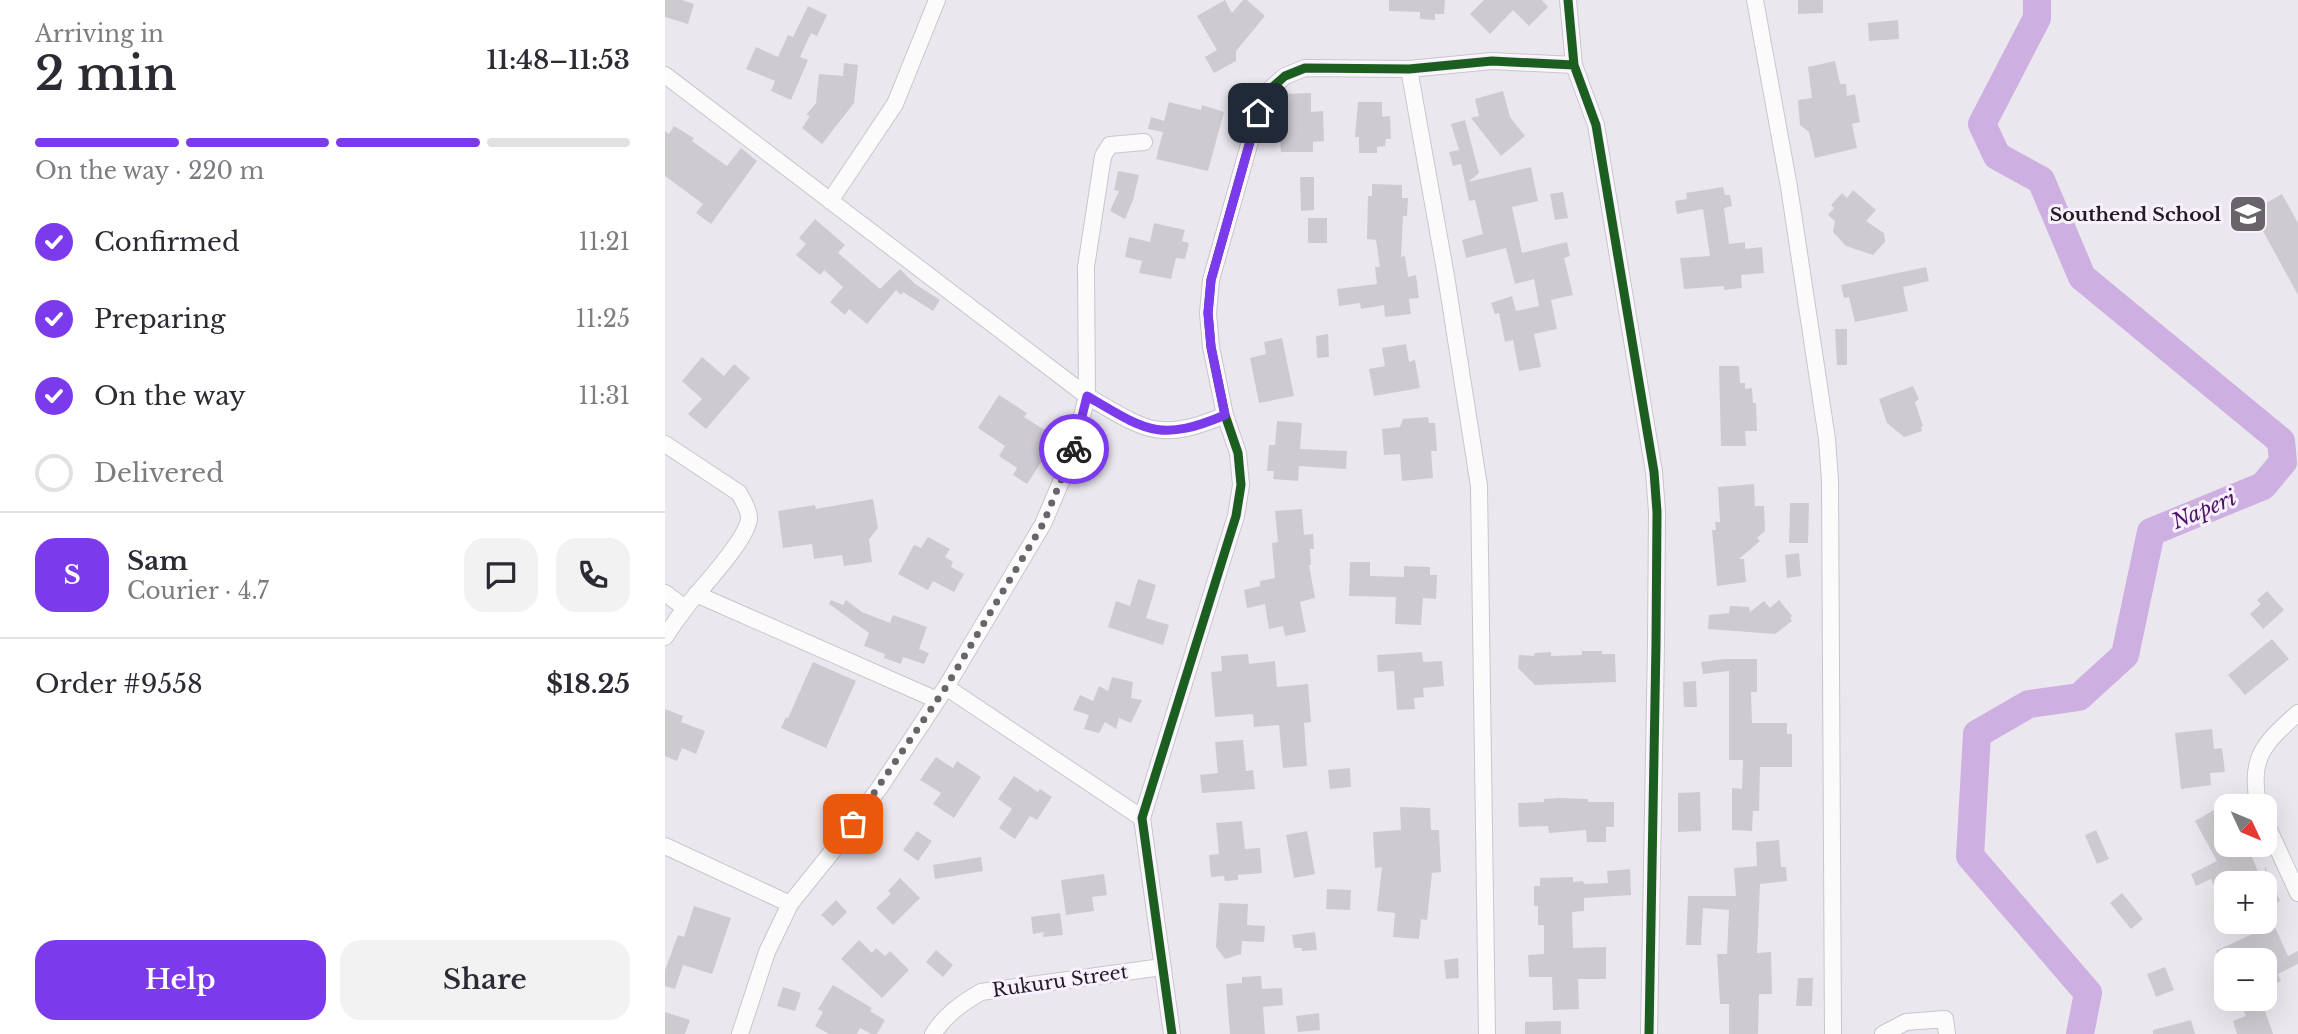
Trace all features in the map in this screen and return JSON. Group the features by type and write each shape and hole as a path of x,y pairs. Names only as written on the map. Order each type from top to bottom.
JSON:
{"street":[{"path":"831,201 895,104 937,0"},
{"path":"1568,0 1574,65 1596,125 1654,472 1657,512 1656,644 1649,1034"},
{"path":"1755,0 1789,187 1827,439 1830,494 1833,1034"},
{"path":"1172,1034 1142,818 1236,516 1241,485 1238,453 1225,415 1211,347 1208,313 1211,280 1258,113 1268,91 1285,76 1305,68 1409,69 1492,61 1574,65"},
{"path":"1409,69 1446,276 1479,486 1487,1034"},
{"path":"665,75 1087,396 1134,424 1158,431 1180,429 1225,415"},
{"path":"740,1034 767,952 790,904 872,798 941,694 1043,524 1072,456 1087,396 1086,267 1103,156 1110,145 1144,142"},
{"path":"665,444 725,482 739,494 746,505 749,518 746,531 665,637"},
{"path":"665,593 685,608"},
{"path":"696,594 941,694 1142,818"},
{"path":"2256,794 2254,783 2257,761 2270,739 2298,713"},
{"path":"665,846 790,904"},
{"path":"2277,847 2298,893"},
{"name":"Rukuru Street","path":"933,1034 939,1024 959,1005 981,992 1162,967"},
{"path":"1883,1034 1906,1022 1945,1019 1947,1034"}],"building":[{"path":"665,0 682,0 694,4 688,24 665,17"},
{"path":"1225,0 1232,13 1243,0 1247,0 1265,16 1236,51 1236,61 1214,73 1205,57 1217,50 1197,16"},
{"path":"1389,0 1445,0 1444,14 1435,14 1435,20 1420,19 1420,12 1389,11"},
{"path":"1484,0 1542,0 1548,7 1529,26 1513,10 1490,34 1470,14"},
{"path":"1798,0 1823,0 1823,13 1798,14"},
{"path":"808,6 827,15 817,36 811,33 800,57 808,60 791,100 771,91 775,81 746,69 756,47 778,57 788,35 793,37"},
{"path":"1898,20 1899,39 1869,41 1868,23"},
{"path":"1835,61 1840,84 1846,84 1847,96 1855,94 1860,122 1852,124 1857,148 1815,158 1809,132 1800,125 1798,100 1812,98 1808,67"},
{"path":"844,63 858,65 854,103 822,144 802,128 810,116 806,115 816,103 819,74 843,76"},
{"path":"1503,91 1510,117 1525,136 1501,156 1471,118 1479,116 1475,99"},
{"path":"1311,93 1311,112 1323,111 1324,141 1313,142 1313,152 1281,152 1279,128 1285,128 1284,94"},
{"path":"1169,102 1201,110 1202,105 1224,112 1208,171 1156,159 1163,132 1148,129 1151,117 1164,121"},
{"path":"1358,102 1382,102 1382,117 1390,116 1391,139 1386,139 1385,146 1377,147 1377,153 1359,153 1359,137 1355,137"},
{"path":"1465,120 1479,173 1468,182 1531,167 1538,201 1512,207 1522,253 1567,242 1570,256 1564,258 1573,295 1551,300 1557,329 1534,334 1541,367 1519,371 1513,340 1505,342 1499,313 1495,314 1491,303 1512,296 1516,311 1539,306 1534,279 1515,284 1506,248 1466,258 1462,240 1483,234 1475,200 1469,201 1461,164 1453,166 1449,152 1459,150 1451,124"},
{"path":"674,126 694,138 692,141 727,166 741,148 757,161 711,224 696,213 703,204 665,176 665,131 669,134"},
{"path":"1118,171 1139,175 1125,219 1110,211 1119,191 1114,190"},
{"path":"1300,177 1314,177 1314,210 1301,211"},
{"path":"1372,184 1402,185 1402,198 1408,198 1407,216 1403,216 1401,257 1405,256 1408,277 1416,275 1419,298 1409,299 1411,314 1385,317 1384,305 1361,309 1360,303 1339,306 1337,289 1377,284 1375,267 1380,267 1376,240 1367,239 1368,196 1372,196"},
{"path":"1723,187 1725,195 1730,195 1732,206 1724,208 1729,244 1745,242 1745,249 1762,247 1764,273 1741,275 1742,288 1724,290 1724,286 1684,289 1680,258 1710,256 1703,209 1677,214 1675,201 1687,199 1686,193"},
{"path":"1853,190 1876,210 1866,221 1884,233 1885,242 1873,255 1846,246 1833,232 1835,221 1828,215 1834,208 1831,205 1842,193 1847,198"},
{"path":"1563,192 1568,218 1555,220 1550,194"},
{"path":"2282,194 2298,223 2298,295 2252,211"},
{"path":"1308,218 1327,218 1327,243 1308,243"},
{"path":"815,219 845,245 838,253 880,289 900,269 915,284 940,300 933,311 896,290 867,324 849,309 845,315 830,302 843,287 824,270 820,275 796,255 806,244 799,238"},
{"path":"1154,223 1185,230 1182,241 1189,243 1185,259 1176,258 1171,279 1139,273 1142,261 1125,257 1129,237 1150,242"},
{"path":"1926,267 1929,281 1903,287 1908,311 1855,322 1849,297 1844,298 1841,285"},
{"path":"1835,329 1847,329 1847,365 1837,365"},
{"path":"1328,334 1329,357 1317,358 1316,336"},
{"path":"1282,338 1294,396 1259,403 1250,358 1266,354 1264,342"},
{"path":"1406,344 1409,362 1415,360 1420,388 1374,396 1369,369 1385,366 1382,348"},
{"path":"702,357 724,376 734,364 750,378 706,429 688,414 702,399 682,381"},
{"path":"1719,366 1739,366 1740,383 1745,383 1745,389 1752,388 1753,403 1756,403 1757,431 1745,431 1746,446 1721,446"},
{"path":"1913,386 1919,399 1915,402 1923,426 1922,431 1904,437 1887,423 1879,399"},
{"path":"999,395 1027,413 1024,417 1057,438 1027,484 1013,475 1017,468 999,456 1005,446 978,428"},
{"path":"1428,417 1429,423 1435,423 1437,451 1431,451 1433,478 1402,481 1400,454 1384,455 1382,429 1400,427 1403,419"},
{"path":"1277,421 1302,423 1300,449 1347,451 1346,469 1299,466 1298,481 1273,479 1274,471 1267,471 1269,445 1275,445"},
{"path":"1754,484 1755,506 1764,506 1765,531 1757,538 1760,541 1739,559 1744,559 1746,582 1717,586 1712,530 1716,530 1715,522 1720,522 1718,487"},
{"path":"873,499 878,528 869,539 872,562 844,566 842,555 814,559 812,544 783,548 778,511 815,505 816,509"},
{"path":"1790,503 1809,503 1808,543 1789,543"},
{"path":"1302,509 1304,535 1313,534 1314,549 1310,549 1309,565 1315,598 1300,602 1306,632 1285,636 1283,626 1269,629 1265,604 1247,608 1244,590 1260,586 1260,581 1275,578 1272,543 1278,542 1275,511"},
{"path":"928,537 950,549 945,557 953,562 951,567 964,574 954,592 933,581 928,590 898,574 914,545 921,548"},
{"path":"1799,553 1801,576 1787,578 1785,555"},
{"path":"1350,562 1370,562 1370,576 1404,577 1404,566 1430,567 1430,575 1437,575 1436,599 1423,598 1421,625 1395,624 1396,597 1349,596"},
{"path":"1138,579 1156,585 1146,618 1169,625 1163,645 1108,627 1116,601 1130,606"},
{"path":"2267,591 2284,610 2263,629 2250,614 2261,604 2257,600"},
{"path":"831,600 843,605 846,600 862,612 890,623 893,615 927,627 919,649 929,653 924,664 903,657 901,664 864,646 869,633 829,604"},
{"path":"1779,600 1792,616 1792,621 1775,634 1708,629 1709,615 1729,613 1730,606 1749,607 1750,612 1764,601 1770,608"},
{"path":"2272,639 2289,659 2245,695 2228,675"},
{"path":"1582,651 1615,654 1616,682 1535,685 1518,668 1519,655 1534,656 1535,653 1551,652 1551,656 1582,655"},
{"path":"1422,652 1423,662 1442,661 1444,686 1423,688 1424,697 1414,698 1415,709 1397,710 1394,671 1378,672 1377,655"},
{"path":"1248,654 1249,664 1275,661 1277,687 1308,684 1311,722 1304,723 1307,766 1283,768 1279,725 1254,727 1253,714 1215,717 1211,672 1222,671 1221,656"},
{"path":"1757,659 1757,692 1751,692 1752,723 1787,723 1787,734 1792,734 1792,767 1760,767 1759,811 1753,811 1752,831 1732,830 1732,788 1742,789 1743,760 1729,760 1729,671 1703,674 1701,662"},
{"path":"813,662 856,681 826,748 781,728"},
{"path":"1112,677 1133,682 1131,698 1142,700 1131,723 1119,718 1116,729 1105,722 1099,733 1084,729 1089,715 1073,710 1080,695 1093,701 1099,686 1108,691"},
{"path":"1696,681 1697,707 1684,707 1683,682"},
{"path":"665,709 683,716 681,722 705,731 696,754 682,748 677,761 665,756"},
{"path":"2212,729 2214,749 2222,748 2225,772 2210,773 2211,785 2181,789 2175,733"},
{"path":"1243,740 1246,771 1253,770 1255,789 1202,793 1200,775 1218,773 1215,742"},
{"path":"936,757 953,768 957,761 981,777 954,818 933,804 941,793 920,780"},
{"path":"1350,768 1351,787 1330,789 1328,770"},
{"path":"1014,776 1038,792 1040,789 1052,797 1037,820 1030,816 1015,839 999,828 1012,809 998,799"},
{"path":"1700,792 1701,831 1678,832 1678,793"},
{"path":"1544,799 1614,802 1614,827 1606,827 1606,842 1587,842 1586,830 1549,833 1548,826 1519,827 1518,803 1544,802"},
{"path":"1400,807 1430,808 1431,830 1439,830 1441,872 1432,873 1427,920 1421,919 1419,939 1393,937 1395,913 1377,911 1382,867 1375,868 1373,832 1401,830"},
{"path":"2214,810 2214,856 2195,821"},
{"path":"1242,821 1245,849 1260,848 1262,873 1238,875 1238,880 1225,881 1224,876 1211,877 1209,855 1219,854 1216,823"},
{"path":"2096,830 2109,859 2097,864 2085,835"},
{"path":"917,831 932,841 918,861 903,850"},
{"path":"1307,831 1315,874 1294,878 1286,835"},
{"path":"1779,840 1781,867 1786,867 1787,881 1760,884 1757,953 1771,952 1772,994 1759,994 1758,1034 1729,1034 1729,1004 1720,1004 1717,954 1727,954 1729,910 1703,908 1701,945 1686,945 1688,896 1736,896 1734,868 1757,866 1756,842"},
{"path":"981,857 983,871 935,879 933,865"},
{"path":"2215,858 2252,858 2258,871 2214,871 2214,886 2211,879 2196,886 2191,874 2217,861"},
{"path":"1630,869 1631,895 1584,898 1584,911 1572,912 1573,948 1606,947 1606,979 1578,979 1579,1009 1553,1010 1552,977 1529,977 1528,955 1544,954 1544,925 1538,925 1534,886 1540,886 1540,878 1573,877 1573,882 1583,881 1584,884 1608,883 1607,871"},
{"path":"1104,874 1107,895 1092,897 1094,911 1066,915 1061,880"},
{"path":"900,878 920,898 893,925 876,908 891,894 888,891"},
{"path":"1327,889 1351,890 1350,910 1326,909"},
{"path":"2122,893 2143,919 2131,929 2110,903"},
{"path":"836,900 847,912 833,926 821,915"},
{"path":"1219,903 1248,904 1247,925 1265,926 1264,942 1242,941 1241,954 1225,959 1216,947"},
{"path":"694,906 731,918 712,974 683,965 675,989 665,986 665,970 678,935 684,937"},
{"path":"1060,913 1063,935 1043,937 1044,932 1033,934 1031,917"},
{"path":"1315,932 1317,950 1302,951 1302,948 1294,948 1292,935"},
{"path":"2277,932 2288,956 2298,951 2298,964 2278,974 2281,981 2277,983 2277,948 2222,948 2252,934 2277,934"},
{"path":"859,940 872,953 876,948 885,956 890,951 909,970 882,998 841,959"},
{"path":"936,950 953,965 943,977 926,962"},
{"path":"1458,958 1459,978 1446,979 1444,960"},
{"path":"2165,967 2174,990 2156,997 2147,974"},
{"path":"1261,976 1262,989 1282,988 1283,1005 1263,1007 1265,1034 1230,1034 1226,984 1242,983 1242,977"},
{"path":"1798,978 1813,978 1812,1006 1796,1006"},
{"path":"833,985 872,1008 870,1011 885,1020 877,1034 860,1028 857,1034 829,1034 815,1026 823,1012 818,1009"},
{"path":"783,987 801,993 795,1011 777,1006"},
{"path":"2244,1011 2265,1011 2273,1034 2237,1034 2233,1021 2246,1016"},
{"path":"665,1012 690,1020 685,1034 665,1034"},
{"path":"1319,1013 1320,1030 1298,1032 1296,1016"},
{"path":"2191,1020 2195,1034 2153,1034 2153,1030"},
{"path":"1561,1021 1561,1034 1525,1034 1525,1022"}],"waterway":[{"name":"Naperi","path":"2037,0 2037,18 1982,124 1997,156 2041,180 2082,277 2281,441 2283,462 2263,486 2151,532 2125,655 2079,697 2029,704 1977,734 1970,856 2088,993 2080,1034"}],"cycle path":[{"path":"1568,0 1574,65 1596,125 1654,472 1657,512 1656,644 1649,1034"},
{"path":"1172,1034 1142,818 1236,516 1241,485 1238,453 1225,415 1211,347 1208,313 1211,280 1258,113 1268,91 1285,76 1305,68 1409,69 1492,61 1574,65"}],"way so far":[{"path":"853,824 946,687 1043,524 1074,449"}],"place":[{"name":"Southend School","path":"2248,214"}],"route":[{"path":"1074,449 1087,396 1134,424 1158,431 1180,429 1225,415 1211,347 1208,313 1211,280 1258,113"}]}
